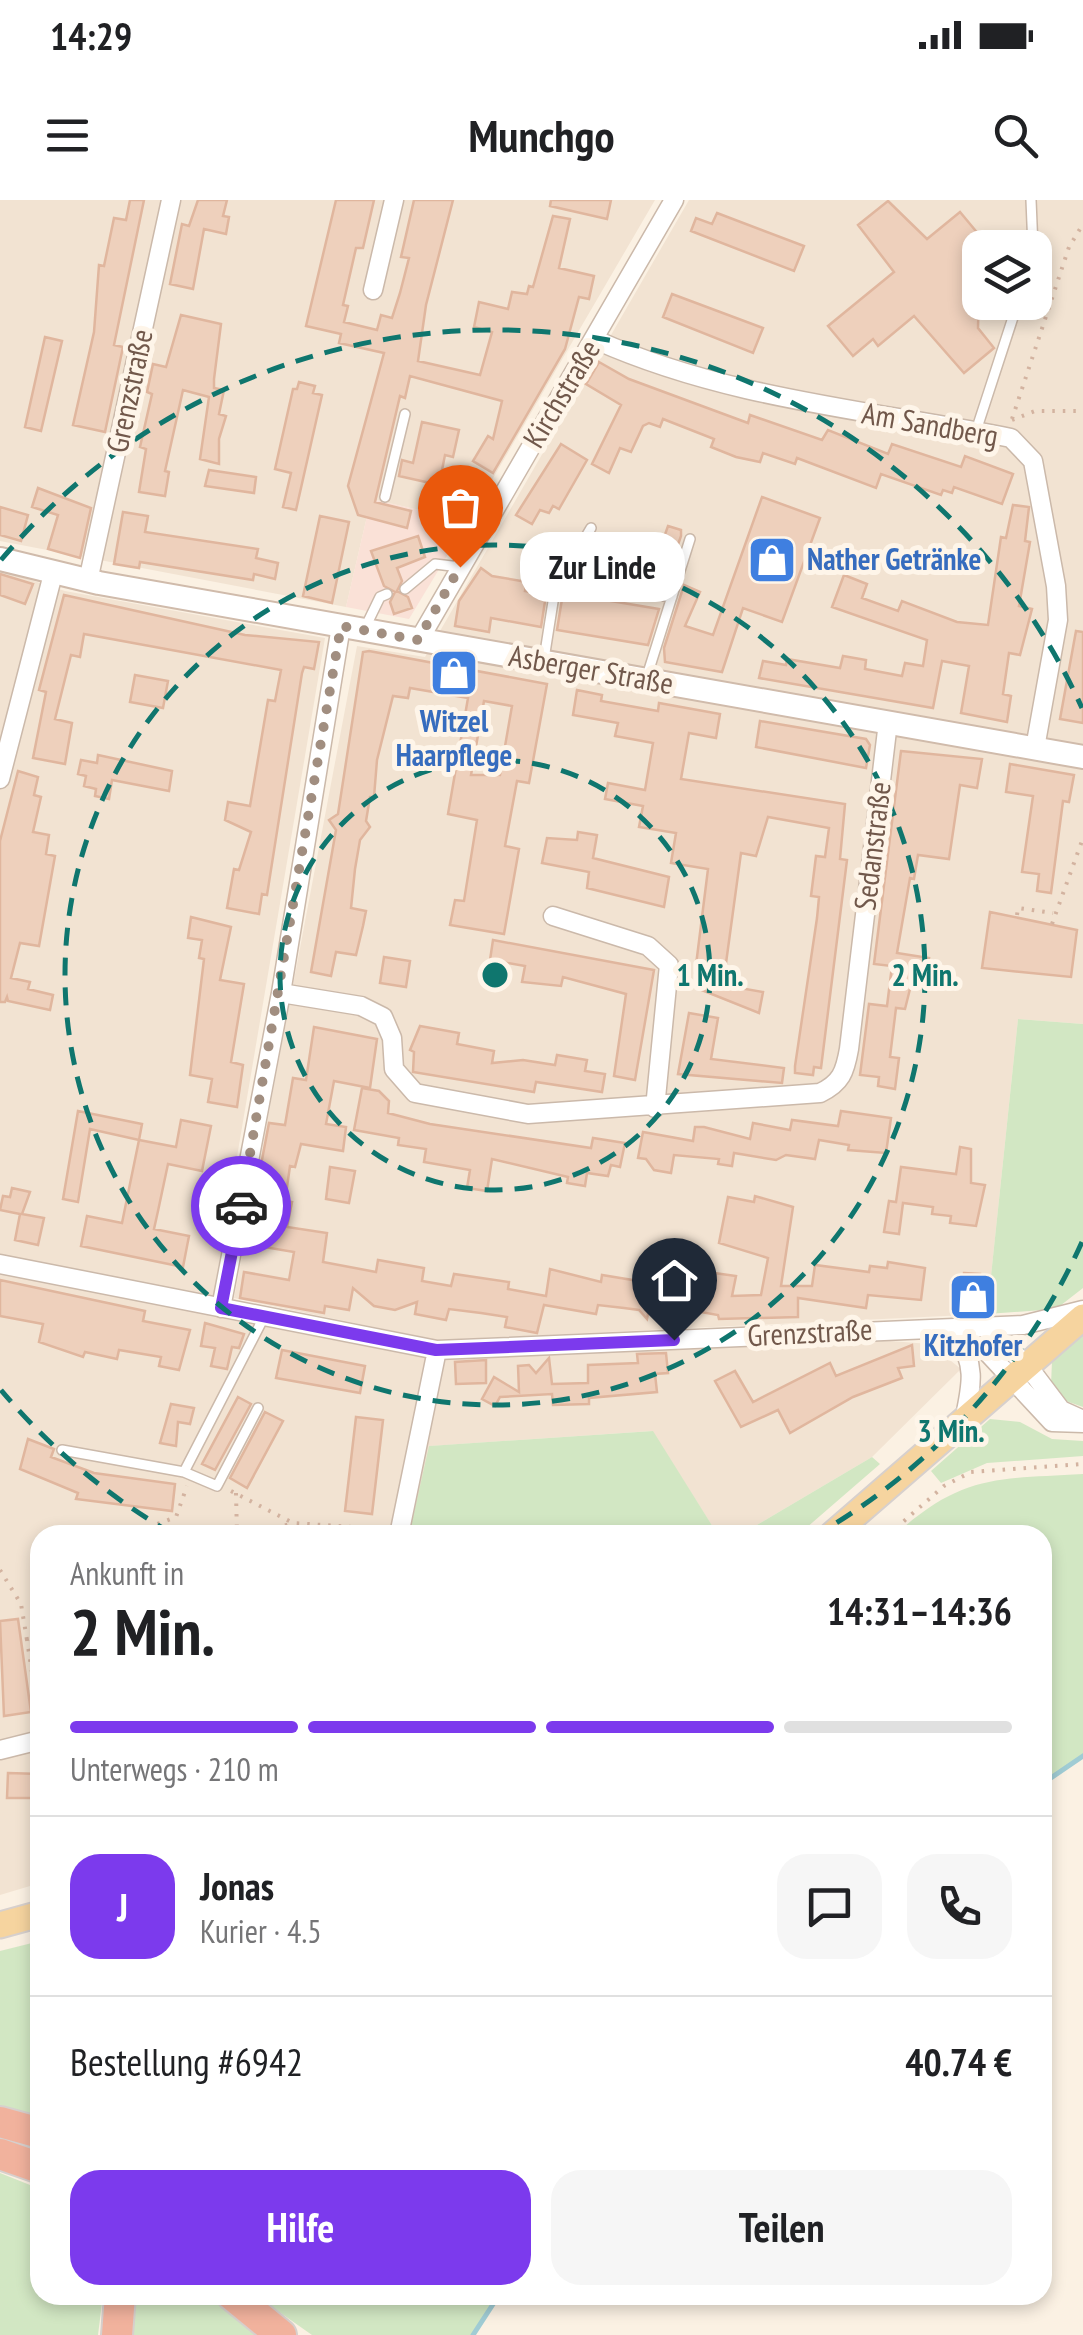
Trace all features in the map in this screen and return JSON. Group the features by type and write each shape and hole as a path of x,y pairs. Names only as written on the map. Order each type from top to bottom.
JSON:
{"highway":[{"path":"0,2122 30,2130"},
{"path":"0,2154 30,2164"},
{"path":"117,2335 119,2305"},
{"path":"244,2305 282,2335"}],"main road":[{"path":"843,1525 1083,1314"},
{"path":"0,1925 30,1917"}],"street":[{"name":"Grenzstraße","path":"94,582 171,200"},
{"path":"373,290 394,200"},
{"name":"Kirchstraße","path":"418,640 674,200"},
{"name":"Am Sandberg","path":"596,340 647,362 728,387 976,431 1012,429 1033,461 1056,586 1058,620 1035,748"},
{"name":"Asberger Straße","path":"0,560 94,582 1083,757"},
{"path":"0,779 53,574"},
{"path":"221,1308 352,628"},
{"name":"Sedanstraße","path":"655,1108 820,1093 835,1086 845,1072 888,722"},
{"path":"280,994 362,1006 383,1018 392,1038 394,1069 415,1093 528,1114 655,1108 669,965 648,946 553,916"},
{"name":"Grenzstraße","path":"0,1264 436,1350 947,1330 1023,1325 1083,1314"},
{"path":"983,1326 1019,1372"},
{"path":"947,1330 977,1344 1019,1372 1062,1410 1083,1422"},
{"path":"947,1330 968,1352 974,1373 966,1416"},
{"path":"402,1525 436,1350"},
{"path":"0,1750 30,1742"}],"lane":[{"path":"1031,200 1032,230"},
{"path":"976,431 1012,320"},
{"path":"385,497 405,414"},
{"path":"544,662 558,582 591,528"},
{"path":"646,679 690,538"},
{"path":"405,589 435,564 460,567"},
{"path":"558,582 672,596"},
{"path":"352,628 380,596 387,594"},
{"path":"184,1472 264,1317"},
{"path":"62,1450 184,1472 217,1486 258,1408"}],"path":[{"path":"1012,429 1069,248 1083,224"},
{"path":"1012,429 1034,411 1083,411"},
{"path":"1052,924 1083,838"},
{"path":"1017,914 1018,908 1053,913"},
{"path":"899,1525 944,1486 971,1472 1083,1464"},
{"path":"153,1525 176,1516 188,1490 184,1472"},
{"path":"217,1486 293,1523"},
{"path":"236,1493 237,1525"},
{"path":"287,1525 322,1525"},
{"path":"0,1570 21,1604 30,1660"},
{"path":"27,1640 30,1637"}],"shaded area":[{"path":"0,200 655,200 468,521 371,499 346,607 0,541"},
{"path":"689,200 1083,200 1083,1024 1018,1019 987,1314 437,1340 234,1298 357,646 425,657"},
{"path":"371,499 468,521 409,619 346,607"},
{"path":"0,570 65,591 325,638 210,1316 436,1360 877,1340 930,1344 961,1369 872,1457 757,1525 712,1525 652,1431 430,1446 411,1525 30,1525 30,1886 0,1895"}],"green space":[{"path":"1018,1019 1083,1024 1083,1288 1056,1309 987,1314"},
{"path":"1083,1330 1083,1407 1066,1401 1051,1385 1052,1361"},
{"path":"990,1419 1020,1422 1052,1439 1083,1441 1083,1456 987,1463 941,1483 931,1471"},
{"path":"653,1431 712,1525 411,1525 429,1446"},
{"path":"872,1457 880,1464 810,1525 757,1525"},
{"path":"1083,1474 1083,1756 1052,1778 1052,1525 907,1525 962,1490 1027,1477"},
{"path":"30,1944 30,2115 0,2106 0,1951"},
{"path":"0,2173 30,2185 30,2305 102,2305 98,2335 0,2335"},
{"path":"126,2305 234,2305 271,2335 123,2335"},
{"path":"269,2305 492,2305 473,2335 312,2335"}],"building":[{"path":"130,200 144,200 114,345 123,347 105,432 73,425 94,332 99,265 104,266 114,218 126,220"},
{"path":"198,200 227,200 223,216 229,217 226,234 204,229 193,289 170,284 182,224 189,226"},
{"path":"336,200 374,200 363,248 356,248 343,305 348,306 344,322 377,330 381,315 392,318 400,293 409,258 401,257 414,200 453,200 426,305 418,361 480,375 492,332 474,327 479,302 508,309 512,292 527,294 529,286 533,287 553,216 570,219 559,268 594,276 589,299 579,297 565,349 493,473 473,461 488,436 493,439 502,401 410,376 405,398 400,396 375,502 411,511 407,528 358,515 348,486 384,353 339,343 341,334 306,326"},
{"path":"551,200 611,200 607,219 550,206"},
{"path":"888,201 927,239 960,212 975,230 962,230 962,320 978,320 978,328 994,348 964,373 914,316 878,346 873,339 853,356 828,326 894,272 858,225"},
{"path":"717,213 804,246 794,271 691,231 696,218 712,224"},
{"path":"672,294 763,328 753,353 663,317"},
{"path":"181,315 221,324 214,388 224,390 219,414 226,416 219,439 219,464 200,459 209,397 183,390 165,471 169,472 165,496 139,492 146,449 140,447 152,394 147,392 153,364 166,367"},
{"path":"45,337 62,341 41,431 25,427"},
{"path":"599,362 629,379 748,423 750,415 822,440 828,430 888,454 892,444 961,467 965,456 1013,474 1002,504 954,487 952,493 943,490 941,495 881,474 876,488 797,458 795,464 763,453 760,462 736,457 711,447 714,439 663,419 660,427 649,423 643,426 631,452 620,448 609,473 592,464 621,405 586,384"},
{"path":"299,382 315,386 313,393 322,395 296,510 283,507 291,473 275,469 293,389 297,389"},
{"path":"422,422 459,430 453,457 445,455 439,485 399,476 402,460 413,463"},
{"path":"561,444 587,460 559,509 553,506 549,513 540,510 532,524 516,515"},
{"path":"209,470 256,477 254,493 205,486"},
{"path":"38,488 91,508 80,558 48,549 58,515 32,507"},
{"name":"Nather Getränke","path":"762,497 820,518 782,622 743,608 722,672 665,662 664,648 684,585 700,592 685,626 713,635"},
{"path":"1013,505 1029,507 1025,541 1030,542 1019,606 1032,609 1020,655 1009,653 1003,694 1011,696 1007,722 961,713 969,666 942,661 933,708 759,678 763,661 786,665 787,659 840,668 843,656 866,660 865,669 902,676 905,663 923,666 927,640 832,607 844,575 867,584 862,598 898,611 902,601 957,622 988,625 1001,537 1006,538"},
{"path":"0,507 28,515 21,541 0,535"},
{"path":"123,512 148,516 145,532 258,549 256,558 278,563 275,579 254,574 253,580 140,562 139,568 114,564"},
{"path":"320,516 349,522 332,603 303,596"},
{"path":"668,526 681,530 681,536 667,576 652,571"},
{"path":"418,536 425,557 397,568 402,581 397,591 408,597 412,608 394,614 390,602 395,592 384,586 371,551"},
{"path":"481,568 492,576 527,582 525,591 546,595 541,627 491,618 489,632 455,626 459,601"},
{"path":"0,574 33,584 25,604 0,595"},
{"path":"563,593 659,609 648,645 557,630"},
{"path":"64,595 245,635 319,642 314,669 304,667 302,673 267,895 262,894 259,914 227,908 234,869 239,870 251,832 225,820 228,802 250,806 268,700 275,701 281,670 84,634 80,657 71,655 55,719 72,723 65,764 33,758 46,692 39,690"},
{"path":"1076,631 1083,632 1083,723 1060,719"},
{"path":"363,652 547,684 529,783 517,781 505,846 519,849 504,934 450,925 455,900 464,901 477,820 448,814 468,698 410,688 408,698 393,696 377,760 374,797 370,797 366,821 370,827 360,840 355,869 351,908 366,911 363,926 356,955 336,952 331,976 311,972 336,830 329,820 338,814","holes":["484,701 512,706 500,775 471,775"]},
{"path":"135,675 168,681 163,708 130,702"},
{"path":"577,690 602,695 601,701 658,711 659,703 720,714 716,738 689,733 681,779 845,804 840,859 847,860 821,1068 814,1067 813,1075 795,1073 795,1066 817,918 819,897 811,896 816,856 825,857 829,828 768,817 756,856 741,853 723,985 763,992 759,1013 694,987 696,981 707,983 708,976 695,973 708,869 671,863 676,833 639,827 643,806 605,799 608,783 645,790 653,743 615,736 618,723 573,715"},
{"path":"760,721 866,739 870,745 866,768 756,747"},
{"path":"901,751 982,759 977,788 960,785 949,859 918,855 914,879 910,878 897,953 929,958 927,970 915,969 905,1009 896,1008 890,1057 899,1058 895,1089 878,1086 879,1077 860,1075 869,1004 887,1006 892,966 874,964"},
{"path":"98,755 172,771 169,791 112,780 109,799 95,796 96,789 84,786 86,776 78,774 81,760 97,763"},
{"path":"1010,764 1074,775 1069,802 1063,801 1051,893 1037,891 1039,874 1022,872 1033,796 1006,792"},
{"path":"18,771 38,777 34,795 41,797 33,832 49,835 46,854 55,856 39,946 20,943 11,978 30,982 28,989 53,995 50,1010 8,1001 7,997 0,1002 0,841"},
{"path":"578,832 597,835 593,858 669,877 664,907 587,888 589,872 542,863 547,838 577,840"},
{"path":"990,912 1077,930 1071,977 982,968"},
{"path":"191,917 231,927 220,980 244,984 231,1062 243,1065 237,1107 208,1102 212,1079 190,1075 204,959 199,958 202,940 188,938"},
{"path":"493,940 654,970 635,1080 614,1076 626,994 563,977 561,986 522,982 525,966 490,960"},
{"path":"384,957 410,961 406,987 380,983"},
{"path":"689,1013 718,1018 711,1059 784,1068 782,1083 678,1074"},
{"path":"420,1026 459,1033 457,1044 494,1051 492,1063 523,1060 555,1065 557,1055 587,1060 585,1071 605,1074 602,1092 536,1082 534,1092 413,1072 414,1052 410,1050"},
{"path":"314,1027 377,1039 370,1088 334,1081 326,1124 346,1127 343,1151 301,1144 295,1167 290,1166 285,1201 292,1202 287,1227 327,1233 323,1262 376,1272 378,1260 424,1268 422,1281 451,1286 454,1274 509,1282 508,1289 546,1296 550,1269 601,1282 602,1275 669,1286 670,1276 712,1283 714,1273 736,1276 732,1296 761,1295 768,1258 719,1243 728,1197 754,1202 755,1196 793,1207 781,1286 812,1286 815,1265 869,1272 870,1266 887,1268 888,1262 925,1268 921,1300 868,1295 866,1308 798,1298 798,1317 719,1319 718,1315 650,1303 647,1319 639,1310 598,1305 596,1314 544,1305 537,1333 505,1327 507,1317 449,1309 446,1320 415,1314 417,1302 395,1310 374,1306 353,1288 349,1310 325,1306 324,1313 240,1298 244,1272 289,1280 294,1252 246,1244 269,1123 285,1125 293,1078 306,1080"},
{"path":"362,1088 379,1091 389,1101 388,1113 430,1124 591,1148 593,1138 625,1143 620,1167 611,1165 608,1176 587,1173 585,1186 567,1183 568,1177 492,1159 487,1191 467,1188 470,1170 424,1162 426,1149 398,1145 399,1138 354,1130"},
{"path":"78,1111 142,1124 139,1140 90,1129 78,1202 63,1199"},
{"path":"841,1111 891,1118 886,1153 848,1150 849,1145 819,1140 815,1159 786,1155 776,1160 734,1153 732,1166 718,1164 719,1159 674,1155 671,1173 654,1170 646,1159 638,1158 643,1132 693,1141 695,1127 704,1127 750,1139 753,1123 790,1130 792,1120 838,1126"},
{"path":"181,1120 211,1126 202,1171 168,1164 154,1229 189,1236 183,1267 81,1246 87,1216 122,1223 139,1140 176,1147"},
{"path":"960,1147 971,1149 971,1183 985,1185 976,1226 950,1223 951,1216 932,1214 933,1207 903,1203 899,1234 884,1232 889,1201 896,1202 901,1167 956,1174"},
{"path":"330,1167 355,1171 349,1203 326,1199"},
{"path":"12,1188 30,1192 22,1214 44,1218 38,1245 15,1240 20,1214 0,1210 3,1196 10,1197"},
{"name":"Kitzhofer","path":"964,1273 980,1274 979,1283 985,1283 982,1311 962,1312"},
{"path":"0,1280 145,1311 143,1321 190,1330 179,1370 159,1366 161,1357 119,1350 117,1359 85,1352 83,1357 39,1342 43,1324 0,1316"},
{"path":"205,1323 244,1334 239,1348 232,1347 227,1369 211,1366 215,1348 201,1346"},
{"path":"912,1345 914,1366 898,1368 902,1378 853,1397 790,1433 778,1410 741,1427 715,1381 735,1371 753,1402 830,1363 836,1376"},
{"path":"282,1350 365,1366 360,1393 276,1378"},
{"path":"666,1353 668,1373 655,1374 657,1392 589,1398 589,1404 553,1405 552,1394 500,1397 495,1406 482,1399 494,1377 519,1392 518,1366 529,1365 536,1373 549,1358 552,1384 588,1383 588,1365 638,1363 637,1354"},
{"path":"486,1360 486,1383 456,1384 455,1362"},
{"path":"238,1397 251,1404 215,1470 202,1464"},
{"path":"171,1404 194,1408 190,1424 178,1422 176,1446 160,1443"},
{"path":"265,1412 283,1421 247,1488 230,1478"},
{"path":"356,1417 383,1420 372,1514 345,1511"},
{"path":"28,1439 54,1449 51,1457 94,1473 175,1484 172,1511 76,1499 78,1493 20,1469"},
{"path":"18,1619 30,1712 4,1716 0,1621"},
{"path":"8,1773 30,1774 30,1798 7,1798"}],"waterway":[{"path":"1052,1777 1083,1756"},
{"path":"473,2335 492,2305"}],"way so far":[{"path":"241,1206 341,626 418,640 460,567"}],"place":[{"name":"Nather Getränke","path":"772,560"},
{"name":"Zur Linde","path":"460,567"},
{"name":"Witzel Haarpflege","path":"454,673"},
{"name":"Kitzhofer","path":"973,1297"}],"route":[{"path":"241,1206 221,1308 436,1350 674,1340"}]}
